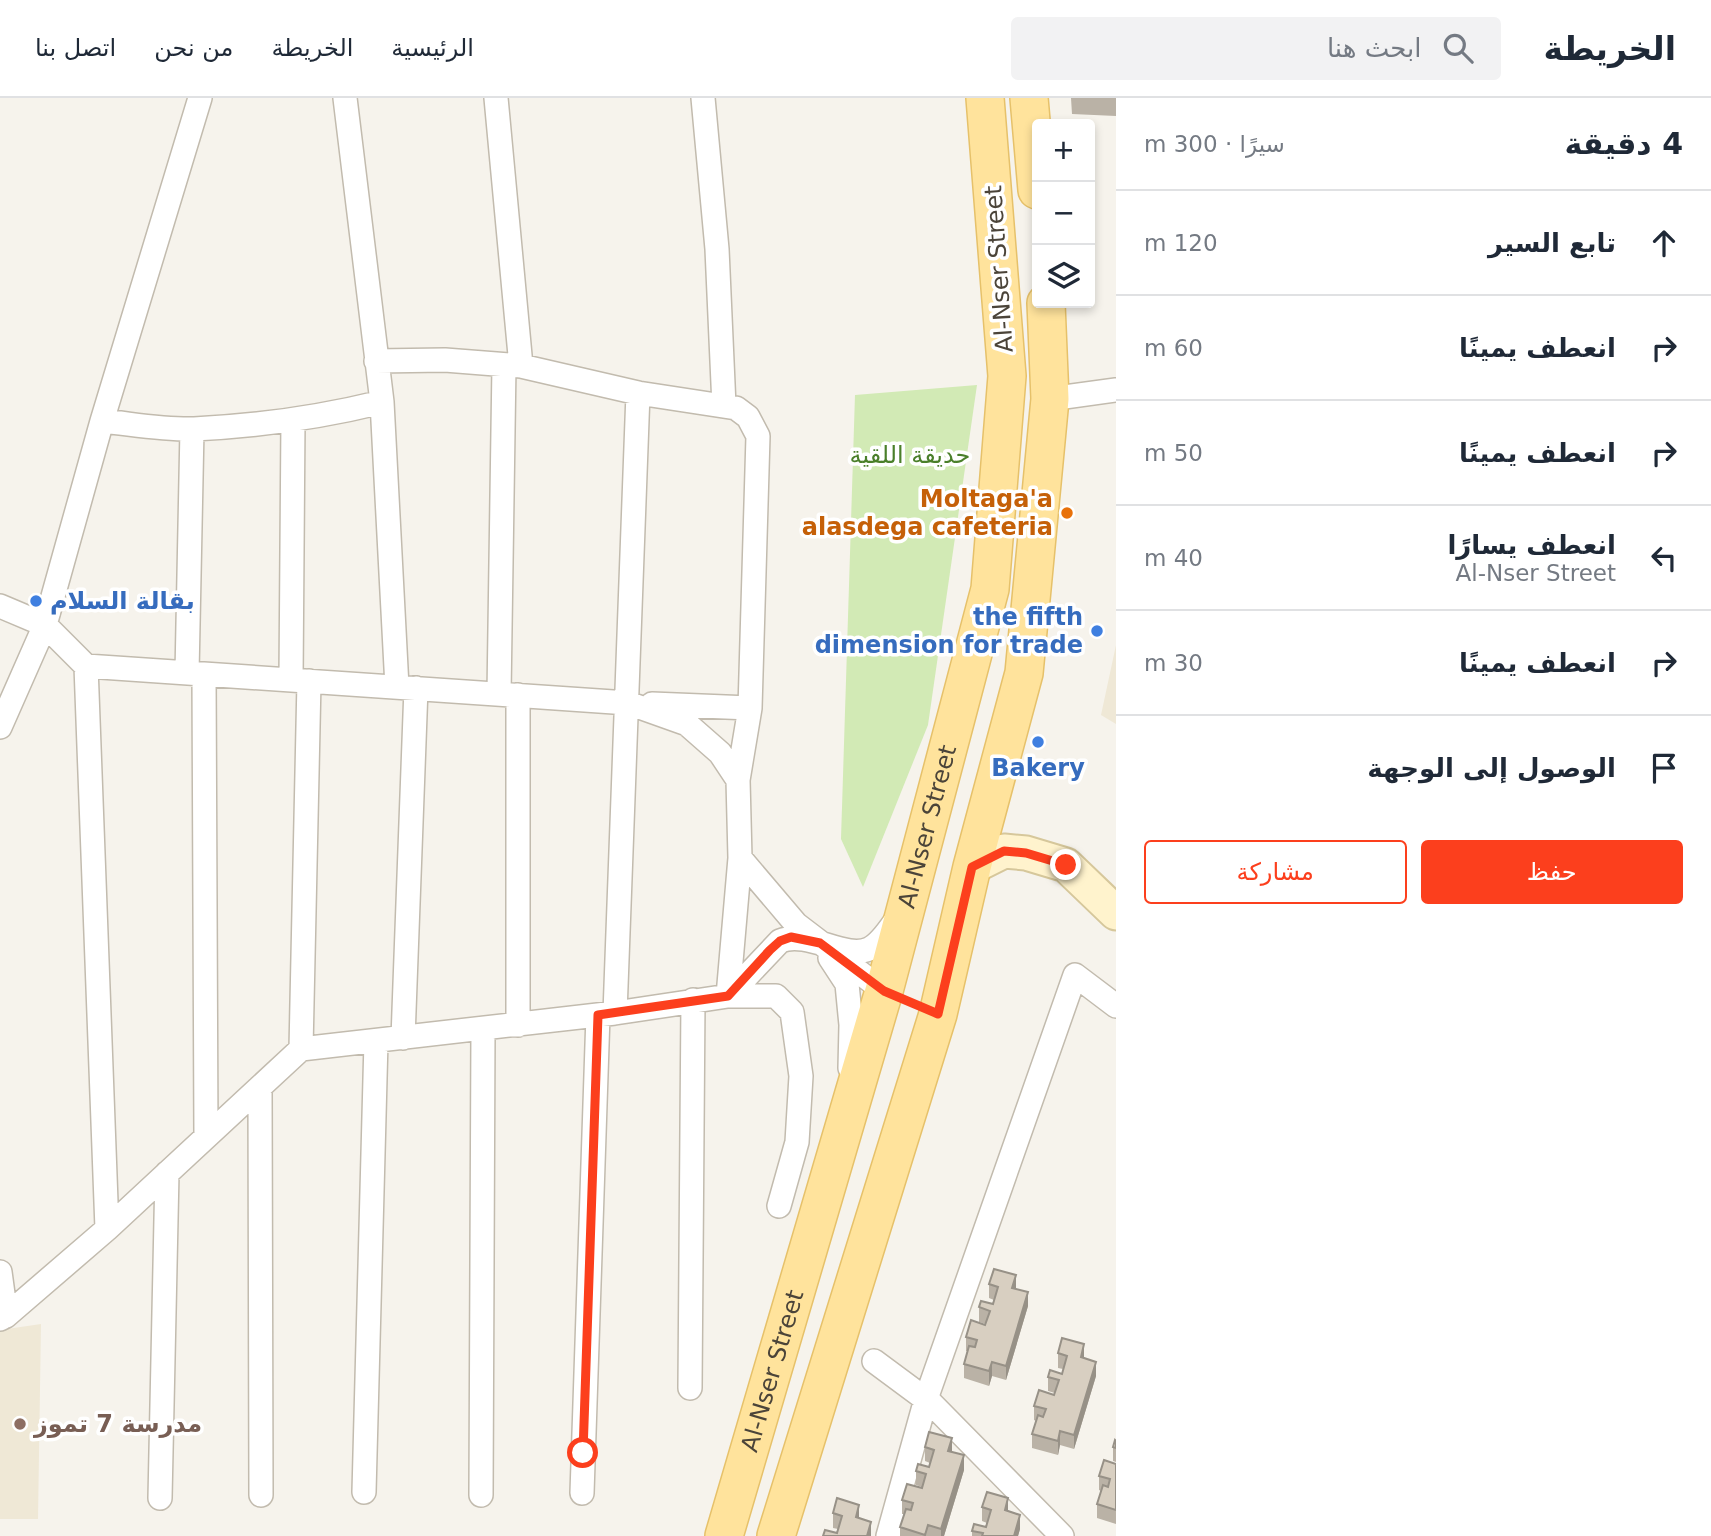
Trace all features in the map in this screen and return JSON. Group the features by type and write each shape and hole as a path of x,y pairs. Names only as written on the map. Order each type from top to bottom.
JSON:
{"main road":[{"name":"Al-Nser Street","path":"724,1536 884,991 990,589 1007,376 985,98"},
{"name":"Al-Nser Street","path":"1029,98 1036,182"},
{"name":"Al-Nser Street","path":"776,1536 938,1014 972,867 1024,673 1050,399 1046,308"},
{"path":"884,991 938,1014"}],"street":[{"path":"0,727 45,625 102,421 200,98"},
{"path":"345,98 382,402 406,687 403,1038"},
{"path":"496,98 513,366 508,694 518,1025"},
{"path":"703,98 717,249 724,406"},
{"path":"376,360 445,360 513,366 638,393 736,408 748,417 758,436 750,708 738,780 740,858 728,996"},
{"path":"1050,399 1116,390"},
{"path":"582,1493 607,1014 628,703 638,393"},
{"path":"102,421 192,429 293,420 335,414 382,402"},
{"path":"293,420 300,680 300,1049"},
{"path":"192,429 206,1137"},
{"path":"0,606 45,625 86,666 628,703 750,708"},
{"path":"86,666 107,1229"},
{"path":"628,703 687,723 720,753 738,780"},
{"path":"972,867 1004,851 1026,853 1066,865 1116,913"},
{"path":"740,858 796,924 884,991"},
{"path":"728,996 780,941 791,937 857,951 870,948 907,905"},
{"path":"820,943 846,984 849,1000 851,1053 846,1118"},
{"path":"888,1536 926,1399 1075,975 1116,1006"},
{"path":"3,1318 107,1229 300,1049 607,1014 728,996 776,996 792,1012 802,1076 797,1142 779,1206"},
{"path":"690,1388 693,1000"},
{"path":"481,1495 483,1028"},
{"path":"364,1492 376,1041"},
{"path":"260,1087 261,1495"},
{"path":"160,1498 167,1173"},
{"path":"0,1272 3,1318"},
{"path":"874,1362 926,1399 1062,1536"}],"shaded area":[{"path":"1116,645 1116,724 1101,715"},
{"name":"مدرسة 7 تموز","path":"41,1324 38,1519 0,1519 0,1330"}],"green space":[{"name":"حديقة اللقية","path":"977,385 928,725 863,887 841,839 855,395"}],"building":[{"path":"994,1269 1016,1275 1012,1288 1028,1292 1006,1366 992,1362 989,1371 964,1364 969,1346 975,1347 977,1340 966,1337 971,1320 985,1325 990,1311 979,1307 981,1301 993,1304 998,1287 989,1284"},
{"path":"1062,1338 1084,1344 1081,1357 1096,1362 1074,1435 1060,1431 1058,1441 1032,1434 1038,1415 1043,1417 1046,1409 1034,1406 1039,1390 1054,1395 1059,1380 1048,1377 1050,1370 1062,1374 1067,1356 1058,1353"},
{"path":"929,1432 952,1438 948,1451 964,1455 941,1529 928,1525 925,1535 900,1527 906,1509 911,1510 913,1503 902,1500 907,1484 922,1488 926,1474 916,1471 918,1464 929,1467 934,1450 925,1447"},
{"path":"1104,1460 1116,1464 1116,1510 1097,1504 1103,1485 1108,1487 1110,1479 1099,1476"},
{"path":"987,1492 1008,1498 1005,1510 1020,1515 1014,1536 982,1536 983,1533 972,1531 974,1524 986,1527 991,1510 982,1507"},
{"path":"837,1498 859,1505 856,1517 871,1522 867,1536 823,1536 825,1530 837,1533 842,1516 833,1513"}],"place":[{"name":"Moltaga'a alasdega cafeteria","path":"1067,513"},
{"name":"بقالة السلام","path":"36,601"},
{"name":"the fifth dimension for trade","path":"1097,631"},
{"name":"Bakery","path":"1038,742"},
{"name":"مدرسة 7 تموز","path":"20,1424"}],"route":[{"path":"583,1453 598,1015 728,996 770,950 780,941 791,937 820,943 884,991 938,1014 972,867 1004,851 1026,853 1066,865"}]}
